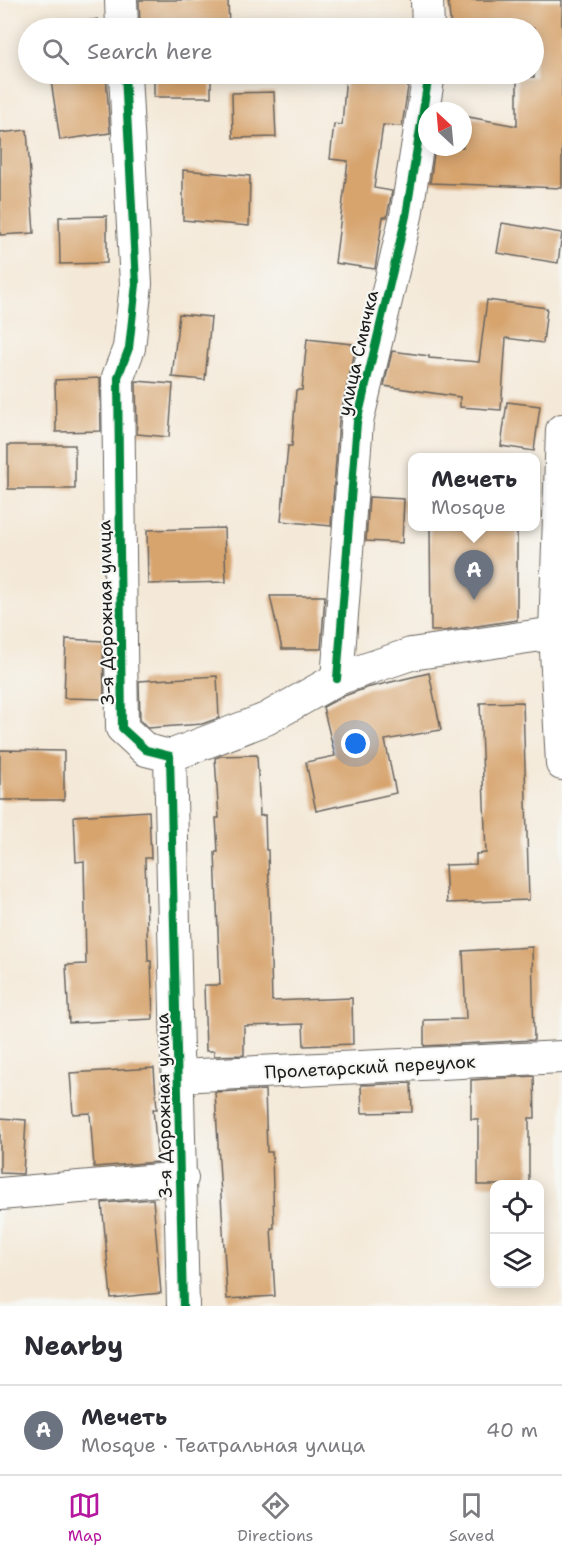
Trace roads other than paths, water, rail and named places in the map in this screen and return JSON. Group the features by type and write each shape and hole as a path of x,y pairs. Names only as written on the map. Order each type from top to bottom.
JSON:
{"street":[{"path":"121,0 122,18"},
{"path":"427,0 428,18"},
{"name":"3-я Дорожная улица","path":"126,84 136,284 129,348 118,376 122,728 146,750 170,756 182,1178 183,1306"},
{"name":"улица Смычка","path":"337,679 357,422 406,216 427,84"},
{"path":"562,430 558,632 562,764"},
{"path":"170,756 266,719 337,679 411,654 558,632"},
{"name":"Пролетарский переулок","path":"179,1076 562,1057"},
{"path":"0,1194 182,1178"}],"place":[{"name":"Мечеть","path":"474,600"}]}
